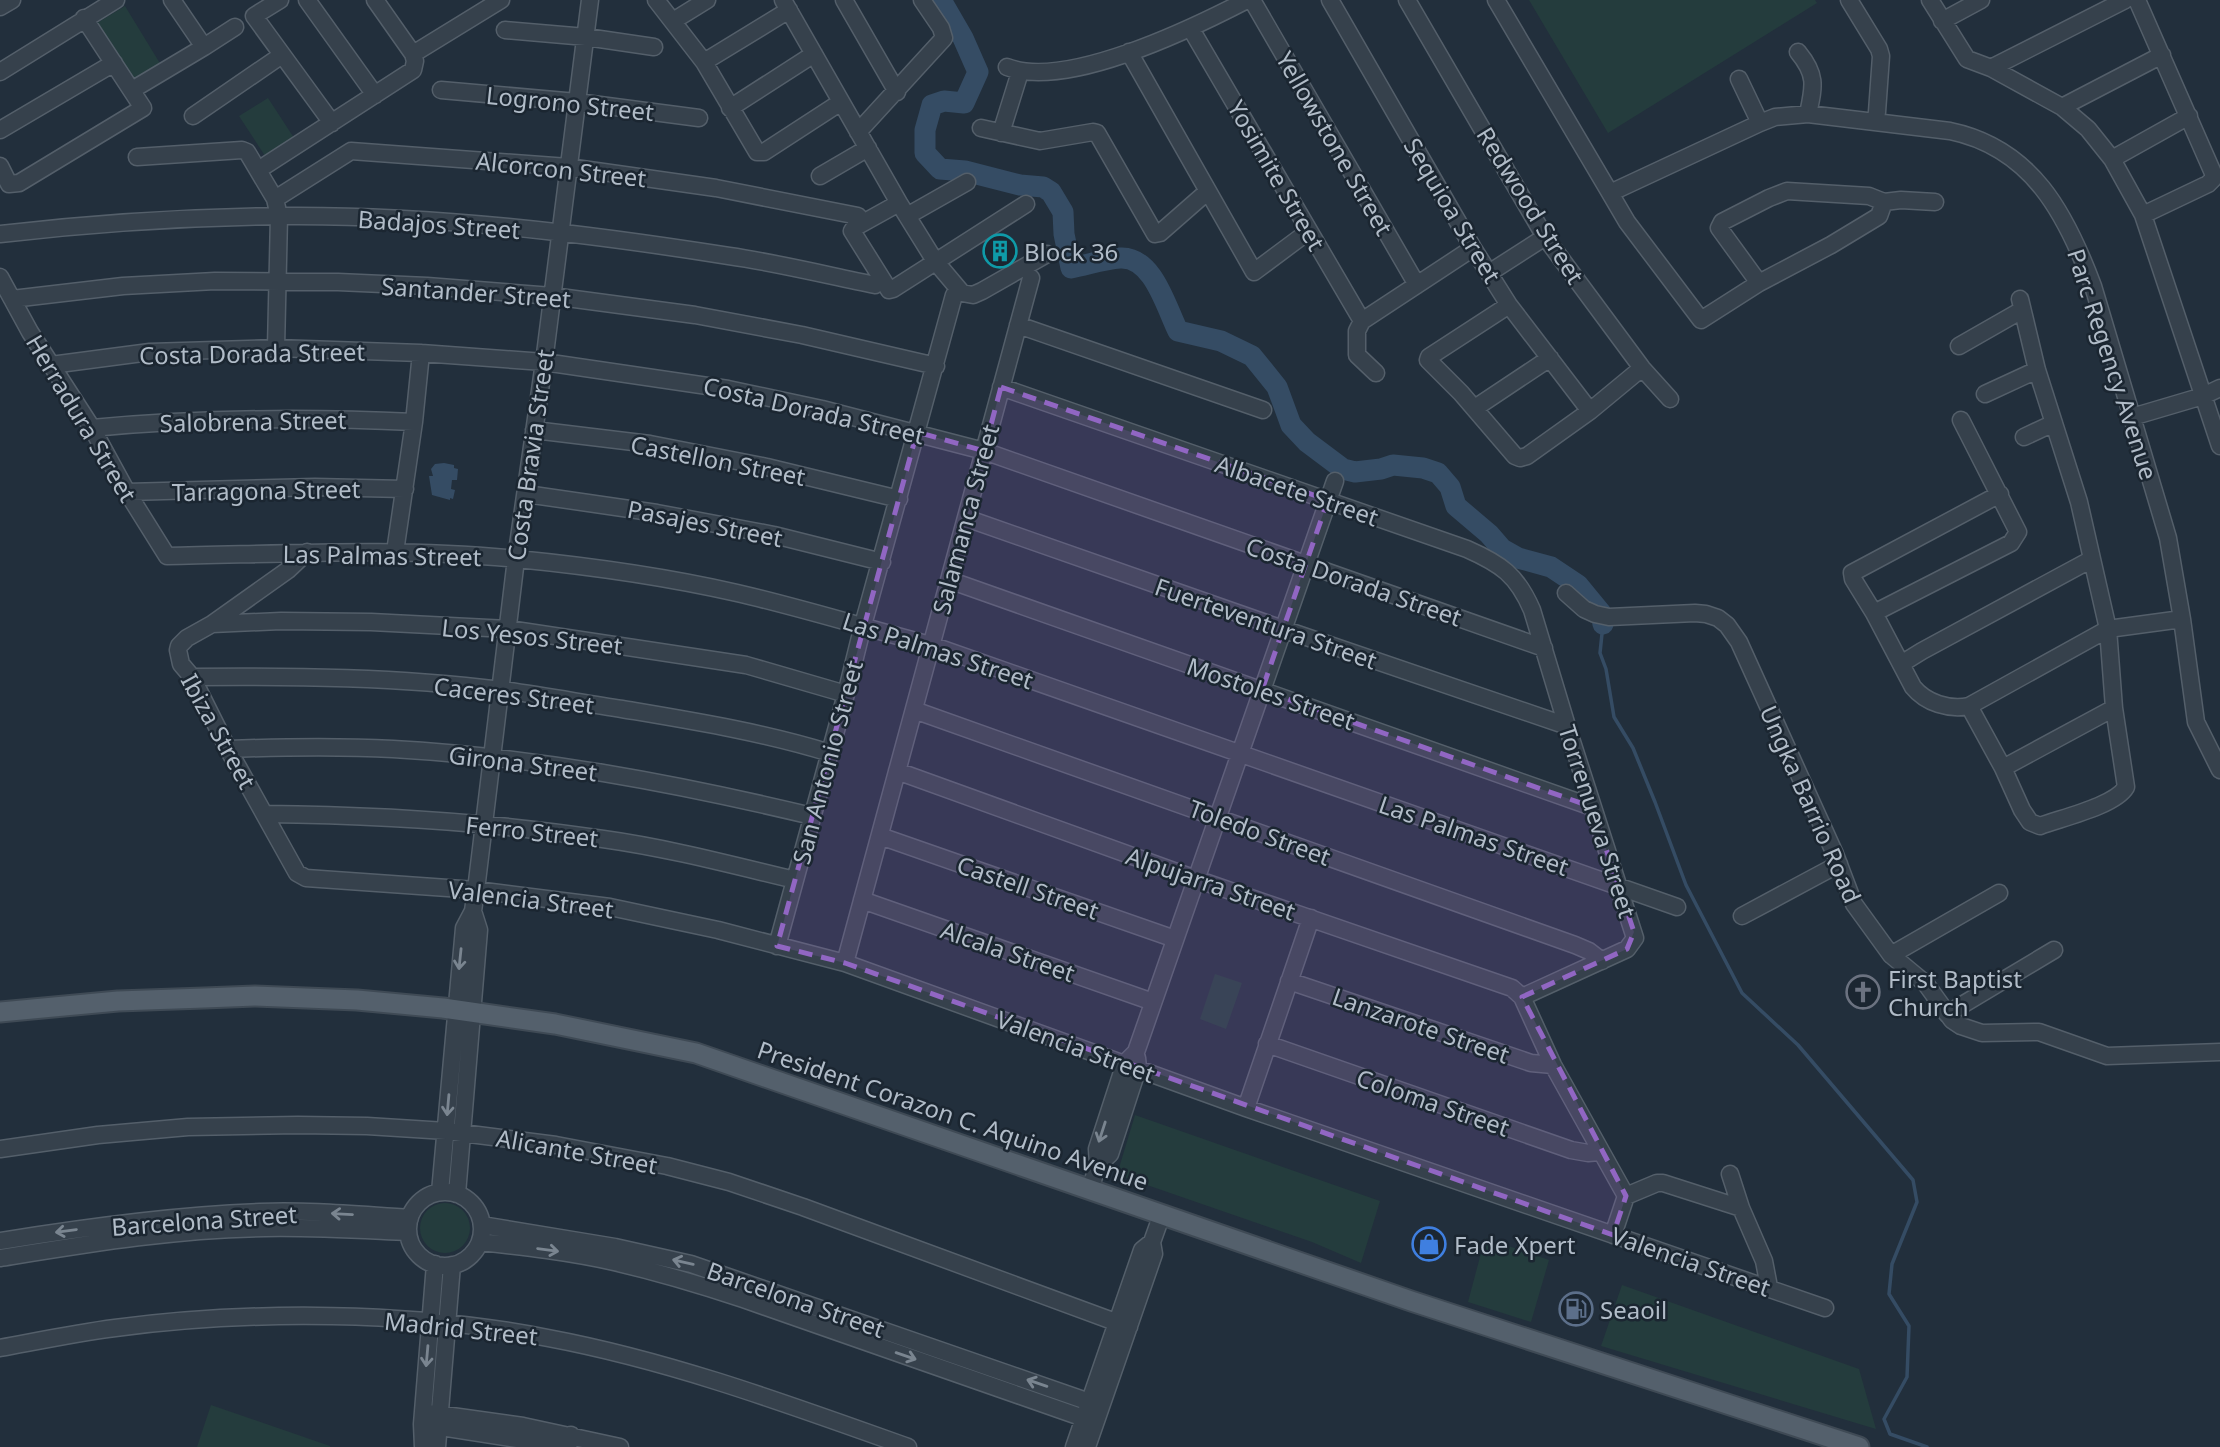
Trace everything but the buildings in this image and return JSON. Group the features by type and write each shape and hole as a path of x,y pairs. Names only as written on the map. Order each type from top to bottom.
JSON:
{"main road":[{"name":"President Corazon C. Aquino Avenue","path":"0,1012 118,1001 255,996 357,1000 555,1024 696,1053 1436,1310 1859,1447"}],"street":[{"path":"0,7 12,0"},
{"path":"0,72 116,0"},
{"path":"280,0 254,16 332,123"},
{"path":"307,0 375,95"},
{"path":"266,165 413,70 413,54 375,0"},
{"path":"413,54 501,0"},
{"name":"Costa Bravia Street","path":"463,1011 479,930 473,911 482,824 590,0"},
{"path":"656,0 704,62 757,152 760,153 841,102"},
{"path":"673,21 706,0"},
{"path":"845,0 897,92"},
{"path":"858,132 944,38 941,27 922,0"},
{"path":"1002,133 1014,69 1060,71 1129,52 1191,29 1249,0"},
{"name":"Yellowstone Street","path":"1249,0 1417,285"},
{"name":"Sequioa Street","path":"1330,0 1473,248 1510,305 1590,411"},
{"name":"Redwood Street","path":"1407,0 1545,237 1642,368 1670,399"},
{"path":"1496,0 1627,222 1701,320 1759,283 1832,245 1879,216 1884,202"},
{"path":"1849,0 1879,49 1879,89 1875,122"},
{"path":"1930,0 1967,59 1991,68 2062,107 2088,129 2112,159 2143,215 2220,446"},
{"path":"1942,21 1981,0"},
{"path":"1991,68 2125,0"},
{"path":"2137,0 2213,173 2213,179 2208,184 2143,215"},
{"path":"174,1 204,47"},
{"path":"704,62 786,5 903,210 935,261 961,293 973,295 1047,254"},
{"path":"0,166 9,184 19,183 143,108 84,18"},
{"path":"132,90 235,27"},
{"name":"Yosimite Street","path":"1191,29 1362,321"},
{"path":"505,30 586,37 654,47"},
{"path":"1129,52 1254,272 1310,231"},
{"path":"1798,52 1810,66 1812,76 1813,88 1808,114"},
{"path":"730,107 814,54"},
{"path":"193,116 282,55"},
{"path":"2062,107 2162,55"},
{"path":"0,130 114,63"},
{"path":"1739,79 1760,122"},
{"name":"Logrono Street","path":"441,90 577,102 699,118"},
{"name":"Parc Regency Avenue","path":"1610,193 1760,122 1775,117 1808,114 1971,135 2001,150 2029,171 2050,196 2080,253 2093,286 2168,538 2196,722 2220,770"},
{"path":"2112,159 2189,116"},
{"path":"981,128 1040,141 1093,132 1100,135 1156,234 1208,191"},
{"path":"820,176 867,148"},
{"path":"137,157 242,150 247,152 275,198 279,216 276,348"},
{"name":"Alcorcon Street","path":"275,198 351,151 568,167 716,188 858,216"},
{"path":"967,182 854,228 852,234 889,290 1026,204"},
{"path":"1759,283 1718,228 1722,222 1769,198 1787,191 1869,196 1884,202 1935,202"},
{"name":"Badajos Street","path":"0,234 88,224 279,216 412,220 560,233 732,256 875,285"},
{"path":"1489,273 1545,237"},
{"path":"1376,373 1357,355 1357,331 1362,321 1473,248"},
{"name":"Herradura Street","path":"0,278 167,556"},
{"name":"Salamanca Street","path":"845,963 1031,278"},
{"name":"Santander Street","path":"12,299 123,286 215,281 428,286 552,296 708,317 802,335 936,366"},
{"name":"San Antonio Street","path":"777,946 954,295"},
{"path":"1959,346 2021,304 2037,370 2078,502 2108,629 2114,708 2126,787 2114,798 2040,826 2030,822 1969,706"},
{"path":"1510,305 1428,360 1520,458 1527,456 1590,411 1642,368"},
{"path":"1018,325 1263,410"},
{"name":"Costa Dorada Street","path":"51,365 150,352 276,348 421,353 544,362 728,389 822,408 984,452 1544,648"},
{"path":"395,552 421,353"},
{"path":"1475,408 1550,358"},
{"path":"1985,394 2037,370"},
{"name":"Albacete Street","path":"1001,387 1467,549 1498,563 1525,593 1544,648"},
{"path":"2132,416 2203,396 2220,388"},
{"name":"Salobrena Street","path":"92,428 239,419 330,418 414,422"},
{"path":"1874,613 2017,538 2018,532 2000,494 1961,420"},
{"path":"2024,437 2054,423"},
{"name":"Castellon Street","path":"534,430 650,444 767,467 899,499"},
{"path":"1090,1189 1098,1165 1097,1149 1133,1061 1335,481"},
{"name":"Tarragona Street","path":"127,492 315,487 404,489"},
{"name":"Pasajes Street","path":"526,494 657,513 761,532 881,562"},
{"path":"2000,494 1852,573 1913,687 1923,697 1951,707 1969,706 2108,629 2182,619"},
{"name":"Fuerteventura Street","path":"966,518 1567,726"},
{"name":"Ibiza Street","path":"306,878 298,873 228,749 192,677 181,664 178,646 288,570 307,552"},
{"name":"Las Palmas Street","path":"167,556 395,552 516,559 626,573 734,592 932,645 1677,907"},
{"path":"1901,664 2092,559"},
{"name":"Mostoles Street","path":"949,580 1592,807"},
{"name":"Ungka Barrio Road","path":"1566,593 1584,609 1602,615 1695,613 1706,614 1727,625 1739,642 1756,678 1839,864 1854,904 1891,955 1926,984 1947,1014 1961,1026 1982,1033 2039,1032 2107,1056 2220,1052"},
{"name":"Los Yesos Street","path":"212,624 345,622 508,629 746,665 846,694"},
{"name":"Torrenueva Street","path":"1522,997 1627,949 1635,938 1544,648"},
{"name":"Caceres Street","path":"192,677 304,676 501,690 718,725 830,753"},
{"path":"2003,768 2114,708"},
{"name":"Toledo Street","path":"914,710 1575,945 1590,951 1602,961"},
{"name":"Girona Street","path":"228,749 392,749 491,757 605,772 713,792 812,816"},
{"name":"Alpujarra Street","path":"897,771 1507,986 1522,997"},
{"name":"Ferro Street","path":"265,814 385,817 482,824 604,839 795,880"},
{"name":"Castell Street","path":"880,835 1175,939"},
{"path":"1742,916 1839,864"},
{"name":"Valencia Street","path":"306,878 476,890 610,907 718,930 845,963 1133,1061 1246,1108 1825,1308"},
{"path":"1891,955 1999,893"},
{"name":"Alcala Street","path":"862,900 1153,1002"},
{"path":"1246,1108 1311,918"},
{"path":"1947,1014 2054,950"},
{"name":"Lanzarote Street","path":"1289,981 1531,1063 1553,1065"},
{"path":"1522,997 1553,1065 1626,1196 1614,1235"},
{"path":"440,1192 463,1011"},
{"path":"457,1194 463,1133 463,1011"},
{"name":"Coloma Street","path":"1267,1044 1571,1150 1600,1152"},
{"name":"Alicante Street","path":"0,1149 98,1135 188,1127 367,1126 446,1131 556,1145 667,1166 729,1182 1123,1325"},
{"path":"1730,1174 1741,1208 1764,1261 1769,1287"},
{"path":"1626,1196 1663,1183 1741,1208"},
{"path":"440,1192 457,1194 474,1206 482,1225 480,1242 469,1257 452,1265 427,1261 414,1248 409,1225 413,1210 424,1198 440,1192"},
{"name":"Barcelona Street","path":"0,1241 67,1230 261,1212 340,1214 409,1225"},
{"path":"1074,1447 1096,1404 1123,1325 1142,1250 1152,1242 1162,1214"},
{"name":"Barcelona Street","path":"0,1257 163,1235 263,1228 409,1225"},
{"name":"Barcelona Street","path":"482,1225 691,1264 1096,1404"},
{"name":"Barcelona Street","path":"480,1242 600,1259 686,1281 743,1298 1090,1420"},
{"path":"423,1447 430,1419 438,1323 435,1264"},
{"path":"438,1323 452,1265"},
{"name":"Madrid Street","path":"0,1348 115,1328 195,1320 345,1317 438,1323 548,1338 616,1353 704,1377 908,1447"},
{"path":"430,1419 620,1447"},
{"path":"430,1419 437,1447"},
{"path":"1087,1447 1090,1420"}],"highlighted area":[{"path":"1001,387 1328,500 1262,690 1592,807 1634,932 1627,949 1522,997 1626,1196 1613,1235 845,963 777,946 917,432 984,451"}],"green space":[{"path":"1529,0 1815,0 1817,3 1608,133"},
{"path":"125,6 161,65 133,82 97,23"},
{"path":"268,98 296,141 267,159 239,116"},
{"path":"1215,974 1242,983 1226,1029 1200,1019"},
{"path":"1135,1115 1380,1201 1361,1263 1312,1242 1121,1176 1119,1168"},
{"path":"445,1203 462,1211 470,1228 462,1245 445,1253 428,1245 420,1228 428,1211"},
{"path":"1485,1238 1549,1260 1531,1322 1468,1302"},
{"path":"1622,1285 1859,1369 1876,1429 1601,1346"},
{"path":"211,1405 330,1446 330,1447 197,1447"}],"water":[{"path":"435,464 454,465 454,468 458,469 457,480 452,480 451,489 455,490 453,499 450,500 432,495 429,476 433,476 431,469"}],"waterway":[{"path":"941,0 963,38 978,72 964,103 944,101 932,105 925,130 925,153 940,169 965,171 1020,185 1043,187 1051,192 1063,212 1064,234 1071,268 1120,258 1141,265 1157,285 1178,331 1221,341 1252,356 1277,387 1291,425 1307,442 1343,469 1355,472 1393,465 1423,468 1438,473 1450,487 1456,506 1502,549 1518,558 1551,567 1578,585 1601,613 1603,624"},
{"path":"1603,624 1600,653 1606,669 1614,717 1633,748 1686,885 1742,993 1798,1045 1913,1180 1917,1202 1892,1264 1889,1294 1909,1326 1907,1377 1884,1419 1890,1434 1927,1447"}],"place":[{"name":"Block 36","path":"1000,251"},
{"name":"First Baptist Church","path":"1863,992"},
{"name":"Fade Xpert","path":"1429,1244"},
{"name":"Seaoil","path":"1576,1309"}]}
